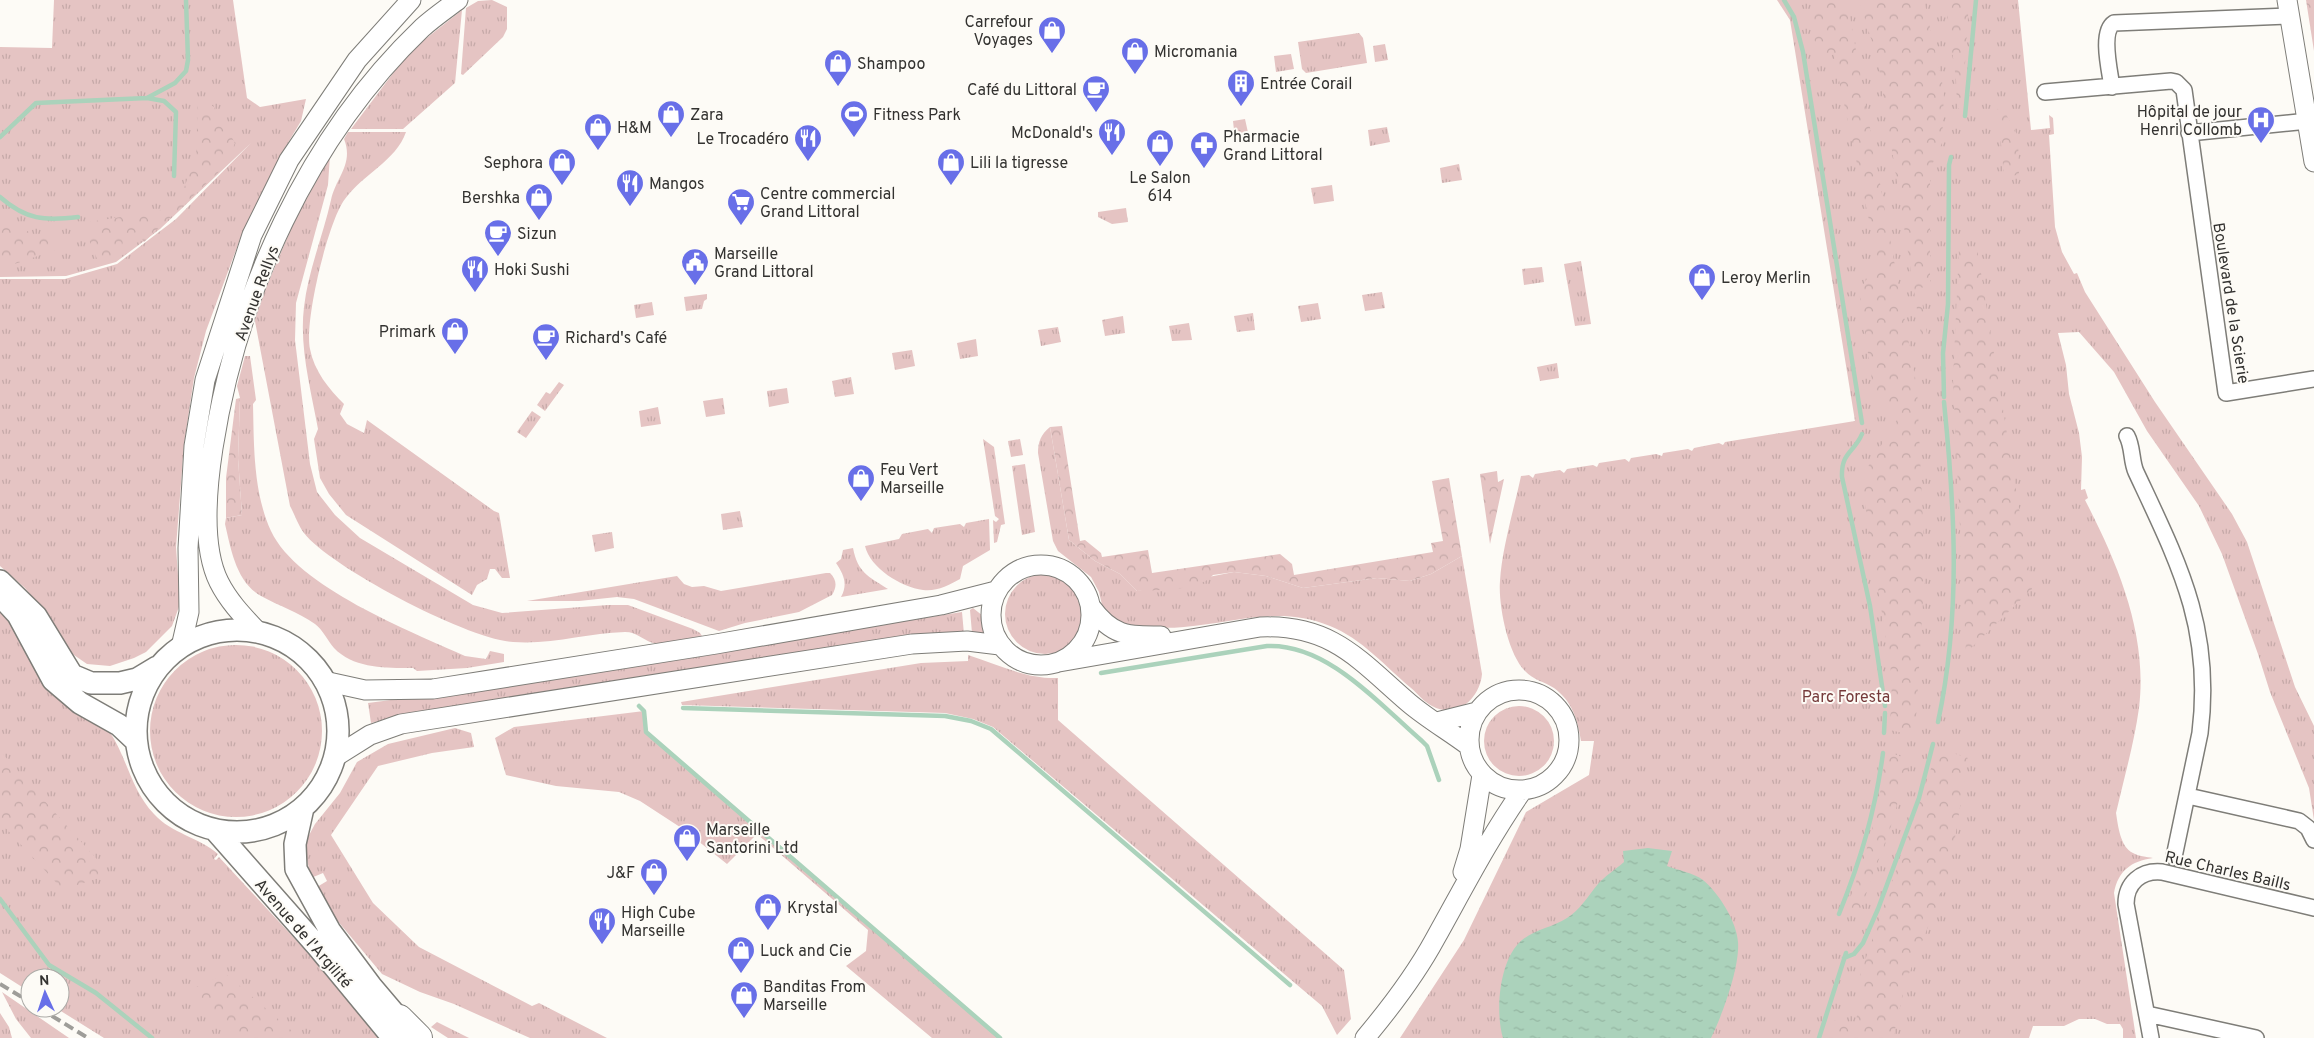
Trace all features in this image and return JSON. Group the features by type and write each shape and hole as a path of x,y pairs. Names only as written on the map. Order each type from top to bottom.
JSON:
{"highway":[{"path":"396,1028 418,1038"}],"main road":[{"path":"0,581 36,616 72,675 91,683 120,683 137,679 160,666 181,647 205,635 232,630 259,633 285,642 307,659 324,681 334,705 338,731 335,757 328,776 317,793 303,808 276,824 246,832 215,830 191,821 170,807 153,788 142,766 136,741 137,714 142,697 145,688 160,666"},
{"path":"0,596 18,615 53,680 80,703 119,725 136,741"},
{"name":"Avenue de l'Argilité","path":"303,808 295,844 296,869 330,931 371,986 396,1028"},
{"name":"Avenue de l'Argilité","path":"215,830 318,947 396,1028"}],"street":[{"name":"Avenue Rellys","path":"181,647 190,612 188,548 194,446 203,390 218,333 252,235 289,160 357,60 411,0"},
{"name":"Avenue Rellys","path":"259,633 235,607 218,582 208,531 209,475 219,412 239,336 265,260 292,202 338,130 380,74 422,28 458,0"},
{"path":"2112,87 2106,36 2110,26 2114,23 2288,8 2314,162"},
{"name":"Boulevard de la Scierie","path":"2045,92 2176,82 2184,90 2226,393 2314,379"},
{"path":"2189,133 2308,121"},
{"path":"2127,436 2135,469 2180,566 2198,632 2203,662 2202,713 2188,796 2174,858"},
{"path":"1207,636 1130,636 1116,632 1099,618 1091,607 1086,592 1076,578 1063,569 1047,564 1035,564 1012,573 996,591 990,609 992,628 1000,645 1012,656 1026,663 1043,665 1207,636 1277,626 1313,632 1333,640 1372,670 1423,714 1469,746"},
{"path":"324,681 365,690 433,689 699,647 940,605 996,591"},
{"path":"1059,662 1074,653 1085,640 1091,624 1091,607"},
{"path":"335,757 370,735 401,724 912,644 967,642 1000,645"},
{"path":"1522,690 1535,692 1548,699 1558,708 1566,720 1569,733 1567,758 1558,772 1548,782 1535,788 1522,791 1507,789 1494,784 1482,775 1476,766 1469,746 1469,734 1477,712 1500,692 1522,690"},
{"path":"1437,722 1477,712"},
{"path":"1454,902 1470,849 1482,775"},
{"path":"1365,1038 1407,984 1435,939 1454,902 1505,814 1522,791"},
{"path":"2188,796 2299,821 2308,828 2314,840"},
{"name":"Rue Charles Baills","path":"2147,1014 2126,904 2129,887 2136,879 2148,872 2162,872 2314,908"},
{"path":"2151,1038 2147,1014 2256,1038"},
{"name":"Avenue de l'Argilité","path":"396,1028 430,1038"}],"green space":[{"path":"54,0 233,0 247,98 260,107 306,99 301,121 279,158 243,231 206,331 194,378 184,445 176,547 180,604 172,626 146,652 110,666 87,664 71,653 51,620 25,588 0,566 0,279 65,279 117,264 176,219 251,143 160,229 116,262 66,276 0,277 0,47 52,48"},
{"path":"492,0 507,7 507,29 503,37 463,75 461,74 466,8 478,1"},
{"name":"Parc Foresta","path":"1777,0 2018,0 2031,130 2050,128 2049,115 2053,118 2054,134 2049,135 2055,227 2062,252 2074,274 2077,273 2085,292 2155,402 2232,514 2247,542 2295,687 2314,726 2314,820 2309,788 2270,692 2222,554 2199,506 2147,431 2114,372 2079,332 2058,333 2066,365 2069,394 2079,433 2082,457 2081,490 2085,489 2088,498 2085,500 2109,549 2119,575 2135,627 2139,654 2141,681 2139,708 2132,748 2116,813 2120,835 2125,846 2135,854 2153,858 2145,859 2127,868 2122,873 2114,893 2136,1038 2123,1038 2123,1029 2120,1024 2107,1024 2095,1019 2079,1019 2064,1026 2033,1026 2029,1038 1400,1038 1464,940 1526,812 1589,775 1594,741 1581,741 1573,711 1560,693 1525,671 1514,653 1505,629 1500,591 1501,568 1521,476 1529,475 1533,478 1535,474 1560,470 1564,473 1567,469 1593,465 1597,467 1599,463 1625,459 1629,462 1631,458 1656,454 1662,456 1663,453 1688,449 1692,451 1694,448 1719,443 1723,445 1725,442 1855,421 1790,20"},
{"path":"1817,0 1842,0 1850,17 1917,388 1925,566 1915,736 1890,730 1892,678 1861,478 1898,418 1875,402 1859,291 1878,262 1833,52 1819,56 1807,13"},
{"path":"1859,0 1924,0 1944,91 1942,143 1930,169 1930,286 1920,288 1927,334 1921,335 1878,61"},
{"path":"1945,0 1969,0 1962,112 1957,107 1956,79"},
{"path":"2306,0 2314,0 2314,51"},
{"path":"462,10 455,83 403,129 351,129 409,52"},
{"path":"1359,33 1363,38 1367,63 1306,73 1302,69 1298,42"},
{"path":"1385,44 1388,60 1375,62 1373,46"},
{"path":"1291,54 1294,69 1276,72 1274,56"},
{"path":"198,97 214,107 235,143 226,165 144,242 137,232 123,237 122,252 98,261 87,235 89,222 159,211 181,196 196,156"},
{"path":"2002,107 2018,136 2019,175 2004,176 2000,133 1993,111"},
{"path":"1245,119 1249,137 1235,139 1233,121"},
{"path":"1387,127 1390,142 1370,146 1368,130"},
{"path":"348,132 406,132 395,151 352,190 338,211 325,249 314,295 309,336 312,357 323,379 344,404 340,414 347,424 364,433 367,420 499,513 510,578 502,578 495,569 490,569 487,579 477,585 472,595 346,515 329,494 320,478 314,439 318,429 304,353 304,307 309,280 333,192 346,163 347,148 344,139"},
{"path":"330,155 328,185 296,303 295,340 310,464 317,492 335,515 360,538 473,605 502,613 628,605 693,629 702,636 657,643 649,642 633,633 625,632 541,642 513,642 492,638 434,616 402,600 341,564 304,533 290,506 254,316 293,224"},
{"path":"1459,164 1462,180 1442,183 1440,168"},
{"path":"1332,185 1334,201 1314,204 1311,188"},
{"path":"1126,208 1128,222 1112,224 1098,217 1098,212"},
{"path":"0,216 38,237 57,233 61,248 0,269"},
{"path":"1959,248 1977,248 2032,589 1966,653 1953,380"},
{"path":"1581,261 1591,324 1575,326 1564,264"},
{"path":"1542,267 1544,282 1524,285 1522,269"},
{"path":"1382,292 1385,308 1365,311 1362,295"},
{"path":"707,294 707,299 704,301 702,309 686,311 684,297"},
{"path":"652,302 654,315 636,318 634,305"},
{"path":"1318,303 1321,319 1301,322 1298,306"},
{"path":"1253,313 1255,330 1237,332 1234,316"},
{"path":"1123,316 1125,333 1105,336 1102,320"},
{"path":"1189,323 1192,340 1172,341 1169,326"},
{"path":"1058,327 1061,342 1041,346 1038,330"},
{"path":"976,339 978,356 960,359 957,343"},
{"path":"912,350 915,366 895,370 892,353"},
{"path":"245,356 250,356 256,400 253,404 254,452 261,500 271,531 285,551 305,571 329,589 386,620 465,656 486,659 490,651 504,654 504,662 467,668 417,671 413,668 361,664 342,655 334,648 318,626 261,596 246,582 236,564 225,524 226,518 242,515 238,458 240,398 237,386"},
{"path":"1557,363 1559,378 1540,381 1537,367"},
{"path":"851,377 854,394 835,397 832,381"},
{"path":"559,382 564,385 545,411 537,405 546,392 550,394"},
{"path":"787,388 789,403 769,407 767,391"},
{"path":"240,398 238,458 242,515 226,518 226,478 236,399"},
{"path":"723,398 725,414 706,417 703,401"},
{"path":"658,407 661,424 641,427 639,411"},
{"path":"532,411 541,417 526,438 517,432"},
{"path":"1062,426 1080,541 1085,540 1101,553 1102,557 1148,550 1152,573 1280,554 1292,564 1294,575 1433,552 1431,543 1443,541 1432,481 1449,478 1462,556 1431,574 1410,581 1377,578 1303,588 1266,576 1234,572 1213,575 1207,580 1189,587 1137,591 1120,574 1095,561 1069,540 1050,427"},
{"path":"1050,427 1069,540 1095,561 1120,574 1137,591 1234,572 1266,576 1303,588 1377,578 1410,581 1431,574 1462,556 1482,674 1477,691 1466,704 1450,710 1441,710 1424,700 1363,645 1341,631 1311,620 1275,616 1176,628 1119,625 1103,609 1099,592 1091,577 1058,551 1053,541 1038,453 1041,438"},
{"path":"983,439 994,447 1005,524 1001,525 997,542 994,543 993,520 996,522 999,519 995,516"},
{"path":"1020,439 1023,455 1011,457 1008,441"},
{"path":"1025,464 1035,532 1022,535 1012,466"},
{"path":"1497,471 1498,482 1504,479 1490,544 1480,474"},
{"path":"740,511 743,527 723,530 721,514"},
{"path":"989,519 990,550 963,566 960,579 938,589 923,590 896,581 873,562 865,546 899,539 902,534 928,529 932,533 934,528 960,524 964,527 966,523"},
{"path":"612,532 614,548 595,552 592,535"},
{"path":"853,548 861,569 869,577 888,589 841,597 845,584 836,563 841,559 843,550"},
{"path":"830,573 835,581 835,589 832,595 799,612 745,623 719,631 634,599 617,597 579,601 527,601 677,576 684,584 692,587 704,586 721,591"},
{"path":"1037,574 1053,574 1074,585 1085,606 1085,622 1074,643 1053,654 1037,654 1023,648 1011,636 1005,622 1005,606 1011,592 1023,580"},
{"path":"973,608 983,616 986,635 972,633 970,610"},
{"path":"0,611 14,623 109,731 134,784 146,805 154,814 177,831 203,843 218,854 214,859 216,860 219,857 332,979 382,1038 104,1038 70,1017 70,968 20,968 20,986 0,973"},
{"path":"962,612 964,634 404,715 371,723 368,703 474,689"},
{"path":"228,645 244,645 277,655 291,664 303,676 312,690 318,706 322,731 320,748 312,772 303,786 291,798 277,807 261,813 244,817 228,817 195,807 181,798 169,786 160,772 154,756 150,739 150,723 160,690 169,676 181,664 195,655 211,649"},
{"path":"968,655 1023,674 1058,678 1058,720 1344,970 1351,1019 1337,1035 1322,1006 993,727 973,719 945,713 682,705 681,702 921,663 968,661"},
{"path":"1512,706 1526,706 1539,711 1549,721 1554,734 1554,748 1549,761 1539,771 1526,776 1512,776 1499,771 1489,761 1484,748 1484,734 1489,721 1499,711"},
{"path":"644,711 646,732 1000,1038 932,1038 846,966 866,951 868,930 757,834 727,864 683,829 640,801 619,792 556,786 506,775 495,738 514,727"},
{"path":"455,728 471,733 474,747 432,753 378,766 331,835 373,903 419,947 532,1006 539,1003 607,1038 530,1038 382,974 331,913 317,887 327,881 323,873 311,878 306,855 307,839 315,824 340,793 357,762 388,744"},
{"path":"1938,748 1968,758 1949,875 1906,981 1893,1038 1828,1038 1832,1020 1854,1024 1867,989 1857,984"},
{"path":"0,751 110,874 63,890 0,822"},
{"path":"1886,751 1910,760 1891,826 1860,911 1847,906 1872,830 1881,791"},
{"path":"226,974 300,1038 241,1038 186,991"},
{"path":"2,992 20,1004 20,1018 40,1018 69,1038 31,1038 16,1019"},
{"path":"0,1013 9,1027 12,1038 0,1038"},
{"path":"437,1022 469,1038 448,1038 431,1027"}],"water":[{"path":"1648,848 1672,851 1667,866 1699,878 1709,885 1726,908 1737,934 1738,952 1733,978 1725,1005 1711,1038 1503,1038 1499,1001 1504,973 1514,949 1527,937 1572,915 1601,881 1624,862 1623,851"}],"waterway":[{"path":"0,137 36,103 147,98 175,83 186,71 188,60 186,0"},
{"path":"1784,0 1794,17 1803,52 1862,423"},
{"path":"1965,116 1976,0"},
{"path":"147,98 164,101 176,112 174,176"},
{"path":"1944,397 1943,353 1948,304 1949,165 1951,157"},
{"path":"0,197 9,205 36,217 56,219 78,217"},
{"path":"1938,722 1950,642 1954,562 1951,483 1944,402"},
{"path":"1862,434 1846,457 1842,469 1842,477 1870,606 1885,706"},
{"path":"1101,673 1267,646 1289,648 1310,654 1331,665 1351,679 1422,741 1427,746 1439,780"},
{"path":"639,706 644,711 646,732 1000,1038"},
{"path":"683,708 945,716 971,721 991,729 1290,985"},
{"path":"1884,733 1885,713"},
{"path":"1844,958 1854,954 1863,943 1878,909 1919,798 1933,744"},
{"path":"1839,914 1866,835 1876,795 1883,753"},
{"path":"0,899 49,965 96,993 152,1038"},
{"path":"1819,1038 1846,953"}],"railway":[{"path":"0,984 20,996"},
{"path":"55,1018 88,1038"}],"place":[{"name":"Carrefour Voyages","path":"1052,54"},
{"name":"Micromania","path":"1135,75"},
{"name":"Shampoo","path":"838,87"},
{"name":"Entrée Corail","path":"1241,107"},
{"name":"Café du Littoral","path":"1096,113"},
{"name":"Zara","path":"671,138"},
{"name":"Fitness Park","path":"854,138"},
{"name":"Hôpital de jour Henri Collomb","path":"2261,144"},
{"name":"H&M","path":"598,151"},
{"name":"McDonald's","path":"1112,156"},
{"name":"Le Trocadéro","path":"808,162"},
{"name":"Le Salon 614","path":"1160,167"},
{"name":"Pharmacie Grand Littoral","path":"1204,169"},
{"name":"Sephora","path":"562,186"},
{"name":"Lili la tigresse","path":"951,186"},
{"name":"Mangos","path":"630,207"},
{"name":"Bershka","path":"539,221"},
{"name":"Centre commercial Grand Littoral","path":"741,226"},
{"name":"Sizun","path":"498,257"},
{"name":"Marseille Grand Littoral","path":"695,286"},
{"name":"Hoki Sushi","path":"475,293"},
{"name":"Leroy Merlin","path":"1702,301"},
{"name":"Primark","path":"455,355"},
{"name":"Richard's Café","path":"546,361"},
{"name":"Feu Vert Marseille","path":"861,502"},
{"name":"Marseille Santorini Ltd","path":"687,862"},
{"name":"J&F","path":"654,896"},
{"name":"Krystal","path":"768,931"},
{"name":"High Cube Marseille","path":"602,945"},
{"name":"Luck and Cie","path":"741,974"},
{"name":"Banditas From Marseille","path":"744,1019"}]}
